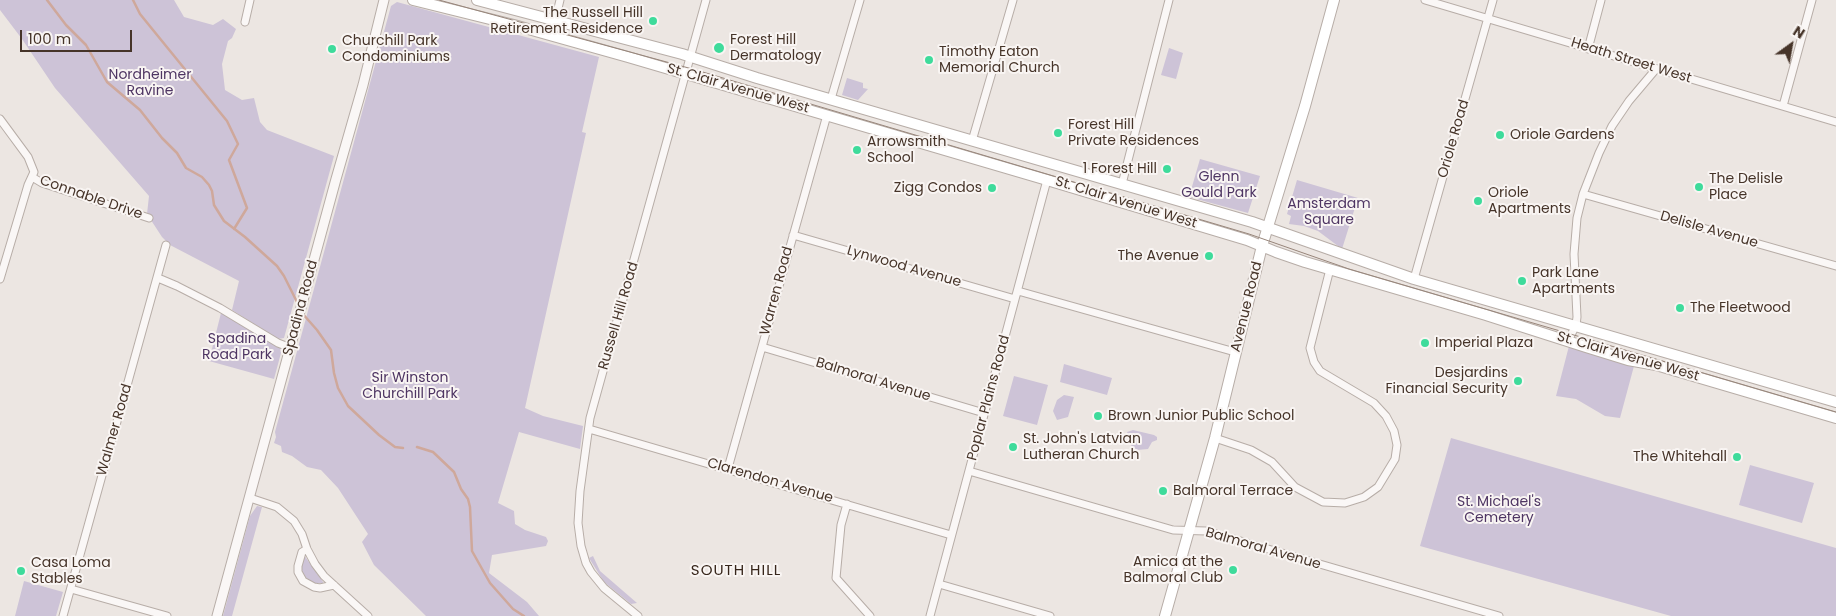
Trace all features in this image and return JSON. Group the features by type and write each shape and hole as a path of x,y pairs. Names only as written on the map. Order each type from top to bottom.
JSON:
{"main road":[{"name":"St. Clair Avenue West","path":"413,0 514,25 827,115 1247,240 1276,252 1628,360 1656,365 1836,418"},
{"name":"St. Clair Avenue West","path":"477,0 690,57 1122,184 1268,228 1414,279 1836,402"},
{"name":"Avenue Road","path":"1165,616 1215,438 1262,246 1305,106 1334,0"},
{"path":"915,142 920,125"}],"street":[{"path":"245,22 250,0"},
{"name":"Spadina Road","path":"217,616 363,85 384,0"},
{"path":"555,21 560,0"},
{"name":"Russell Hill Road","path":"638,616 598,581 586,563 581,546 578,514 588,429 706,0"},
{"path":"831,99 860,0"},
{"path":"972,141 1014,0"},
{"path":"1122,184 1169,0"},
{"name":"Heath Street West","path":"1425,0 1836,122"},
{"name":"Oriole Road","path":"1414,279 1493,0"},
{"path":"1588,48 1601,0"},
{"path":"1783,106 1812,0"},
{"path":"1568,341 1576,325 1577,318 1574,254 1577,218 1582,194 1612,126 1629,101 1656,69"},
{"name":"Warren Road","path":"728,468 827,115"},
{"path":"0,119 28,157 33,167 32,177 0,279"},
{"name":"Connable Drive","path":"32,177 42,183 149,218"},
{"name":"Poplar Plains Road","path":"930,616 1047,180"},
{"name":"Delisle Avenue","path":"1582,194 1836,266"},
{"name":"Lynwood Avenue","path":"793,235 1015,299"},
{"name":"Walmer Road","path":"63,616 166,245"},
{"path":"1215,438 1251,450 1272,462 1295,488 1323,502 1346,502 1364,497 1378,487 1396,459 1394,431 1386,416 1374,403 1320,371 1310,348 1330,269"},
{"path":"158,278 220,308 278,343 291,348"},
{"path":"1018,291 1235,352"},
{"name":"Balmoral Avenue","path":"762,347 984,413"},
{"name":"Clarendon Avenue","path":"588,429 728,468 951,535"},
{"name":"Balmoral Avenue","path":"969,471 1174,530 1206,531 1499,616"},
{"path":"250,498 276,507 286,513 299,527 306,549 315,564 334,585 368,616"},
{"path":"847,504 841,525 836,578 870,616"},
{"path":"306,549 302,552 298,566 298,572 303,581 320,588 334,585"},
{"path":"939,584 1050,616"},
{"path":"71,589 167,616"}],"green space":[{"name":"Nordheimer Ravine","path":"0,0 174,0 184,17 213,25 223,19 236,29 232,38 228,41 222,64 225,90 242,100 254,98 260,122 267,130 334,156 284,338 278,339 232,310 239,281 170,245 162,237 147,214 149,196 55,88 0,10"},
{"name":"Sir Winston Churchill Park","path":"397,2 599,57 582,132 586,133 525,408 543,416 583,426 580,449 519,432 498,503 514,511 515,524 525,530 546,537 548,541 546,546 492,555 489,573 527,602 539,616 426,616 374,565 362,542 368,534 338,488 321,470 307,467 292,456 282,452 281,446 274,443 275,432 391,6"},
{"path":"1169,48 1183,53 1176,79 1161,75"},
{"path":"847,78 863,83 863,88 868,89 858,100 842,95"},
{"name":"Glenn Gould Park","path":"1200,159 1260,176 1248,213 1189,197"},
{"name":"Amsterdam Square","path":"1297,180 1358,198 1342,249 1318,231 1304,226 1289,224 1291,216 1287,214"},
{"name":"Spadina Road Park","path":"221,313 280,348 281,353 274,379 209,361"},
{"path":"1569,346 1634,366 1620,418 1605,416 1576,399 1556,396"},
{"path":"1064,364 1112,378 1107,395 1060,382"},
{"path":"1014,376 1048,385 1037,425 1003,416"},
{"path":"1064,395 1074,397 1068,417 1057,420 1053,411 1057,400"},
{"path":"1133,430 1154,435 1157,437 1157,440 1152,442 1148,449 1137,450 1127,442 1129,437 1127,432"},
{"name":"St. Michael's Cemetery","path":"1451,438 1836,548 1836,616 1671,616 1420,546"},
{"path":"1750,465 1814,483 1802,523 1739,505"},
{"path":"257,506 262,507 232,616 223,616 250,516"},
{"path":"304,555 323,583 312,583 305,577 301,568"},
{"path":"593,556 600,571 637,603 631,604 604,582 589,558"},
{"path":"24,581 63,592 56,616 15,616"}],"waterway":[{"path":"47,0 66,25 86,45 107,82 140,110 162,138 177,153 186,168 202,177 209,185 214,205 224,221 277,266 299,306"},
{"path":"133,0 140,14 227,121 238,144 229,160 247,208 234,229"},
{"path":"302,313 331,350 338,388 348,406 379,435 395,447 403,448"},
{"path":"417,447 433,452 454,472 461,489 468,499 470,507 472,551 490,583 513,609 524,616"}],"tram line":[{"path":"439,0 696,70 1249,234 1349,269 1836,412"}],"place":[{"name":"The Russell Hill Retirement Residence","path":"653,21"},
{"name":"Forest Hill Dermatology","path":"719,48"},
{"name":"Churchill Park Condominiums","path":"332,49"},
{"name":"Timothy Eaton Memorial Church","path":"929,60"},
{"name":"Forest Hill Private Residences","path":"1058,133"},
{"name":"Oriole Gardens","path":"1500,135"},
{"name":"Arrowsmith School","path":"857,150"},
{"name":"1 Forest Hill","path":"1167,169"},
{"name":"The Delisle Place","path":"1699,187"},
{"name":"Zigg Condos","path":"992,188"},
{"name":"Oriole Apartments","path":"1478,201"},
{"name":"The Avenue","path":"1209,256"},
{"name":"Park Lane Apartments","path":"1522,281"},
{"name":"The Fleetwood","path":"1680,308"},
{"name":"Imperial Plaza","path":"1425,343"},
{"name":"Desjardins Financial Security","path":"1518,381"},
{"name":"Brown Junior Public School","path":"1098,416"},
{"name":"St. John's Latvian Lutheran Church","path":"1013,447"},
{"name":"The Whitehall","path":"1737,457"},
{"name":"Balmoral Terrace","path":"1163,491"},
{"name":"Amica at the Balmoral Club","path":"1233,570"},
{"name":"Casa Loma Stables","path":"21,571"}],"district":[{"name":"SOUTH HILL","path":"736,571"}]}
